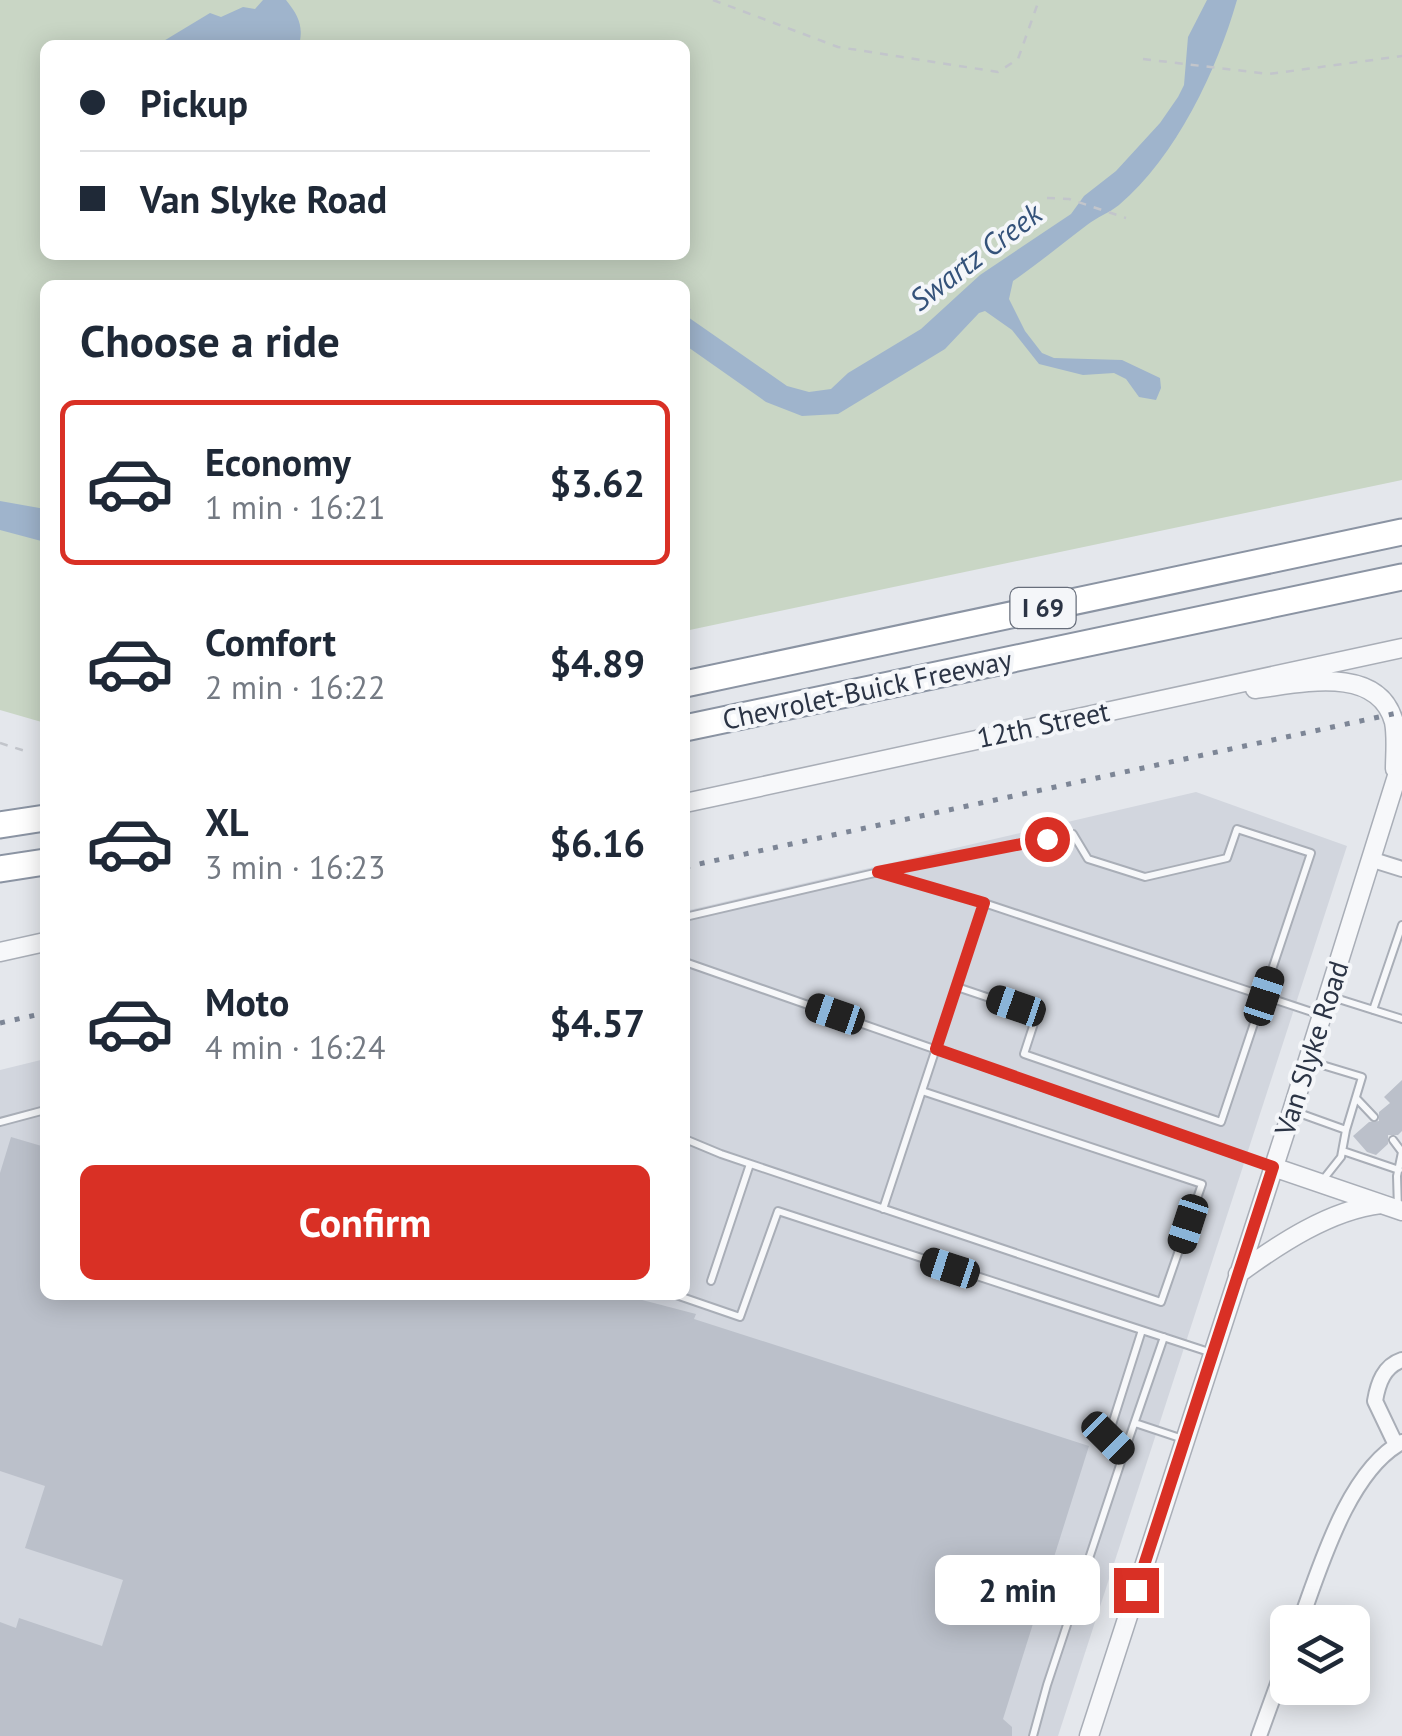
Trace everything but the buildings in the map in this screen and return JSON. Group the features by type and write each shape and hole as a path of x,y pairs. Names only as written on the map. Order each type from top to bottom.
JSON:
{"highway":[{"name":"Chevrolet-Buick Freeway","path":"690,683 1402,532"},
{"name":"Chevrolet-Buick Freeway","path":"690,727 1402,578"},
{"path":"0,826 40,819"},
{"path":"0,869 40,863"}],"street":[{"name":"12th Street","path":"690,801 1402,648"},
{"path":"1153,700 1330,681 1350,683 1367,690 1390,715 1399,776"},
{"name":"Van Slyke Road","path":"1088,1736 1402,760"},
{"path":"1370,859 1402,869"},
{"path":"0,952 40,943"},
{"path":"1273,1167 1394,1208"},
{"path":"1238,1274 1283,1244 1344,1213 1394,1208"},
{"path":"1306,1605 1338,1518 1362,1482 1399,1443 1375,1400 1382,1374 1402,1360"},
{"path":"1259,1736 1270,1705"}],"lane":[{"path":"690,916 878,872 1073,834 1088,860 1146,877 1227,858 1237,829 1311,853 1221,1122 1024,1054 1037,1014 957,987"},
{"path":"878,872 1322,1015"},
{"path":"883,1209 984,903"},
{"path":"1374,1010 1402,925"},
{"path":"690,964 1273,1167"},
{"path":"1328,996 1402,1019"},
{"path":"1308,1060 1362,1077 1343,1150 1320,1183"},
{"path":"690,1141 1162,1302 1202,1184 922,1090"},
{"path":"1356,1098 1374,1118"},
{"path":"0,1122 40,1111"},
{"path":"1292,1111 1346,1130"},
{"path":"1393,1140 1402,1152 1394,1208"},
{"path":"1343,1150 1398,1170"},
{"path":"711,1281 750,1164"},
{"path":"690,1300 740,1316 778,1211 1213,1353"},
{"path":"1124,1454 1108,1438 1142,1330"},
{"path":"1033,1736 1164,1337"},
{"path":"1135,1423 1184,1439"}],"path":[{"path":"713,0 838,47 998,72 1018,60 1039,0"},
{"path":"1144,59 1269,74 1402,56"},
{"path":"1047,198 1069,198 1126,218"},
{"path":"690,310 693,306"},
{"path":"0,742 25,751"}],"shaded area":[{"path":"1196,792 1347,846 1058,1736 0,1736 0,1070 40,1060 40,1300 690,1300 690,910"}],"green space":[{"path":"0,0 1402,0 1402,480 690,630 690,280 40,280 40,722 0,710"}],"water":[{"path":"263,0 286,0 299,21 300,40 165,40 210,13 221,17 243,7 255,9"},
{"path":"1207,0 1237,0 1206,83 1159,163 1119,205 1013,281 1009,299 1025,331 1042,353 1054,358 1122,360 1160,378 1156,400 1139,397 1126,379 1114,373 1083,375 1039,364 1012,330 985,311 945,349 838,414 802,416 766,402 690,349 690,318 787,386 809,392 831,389 848,373 921,329 980,275 1071,214 1084,196 1116,171 1178,97 1184,85 1188,37"},
{"path":"0,501 40,508 40,541 0,530"}],"railway":[{"path":"690,866 1402,712"},
{"path":"0,1023 40,1014"}],"route":[{"path":"1047,839 878,872 984,903 936,1049 1273,1167 1136,1590"}],"water label":[{"name":"Swartz Creek","path":"975,256"}]}
